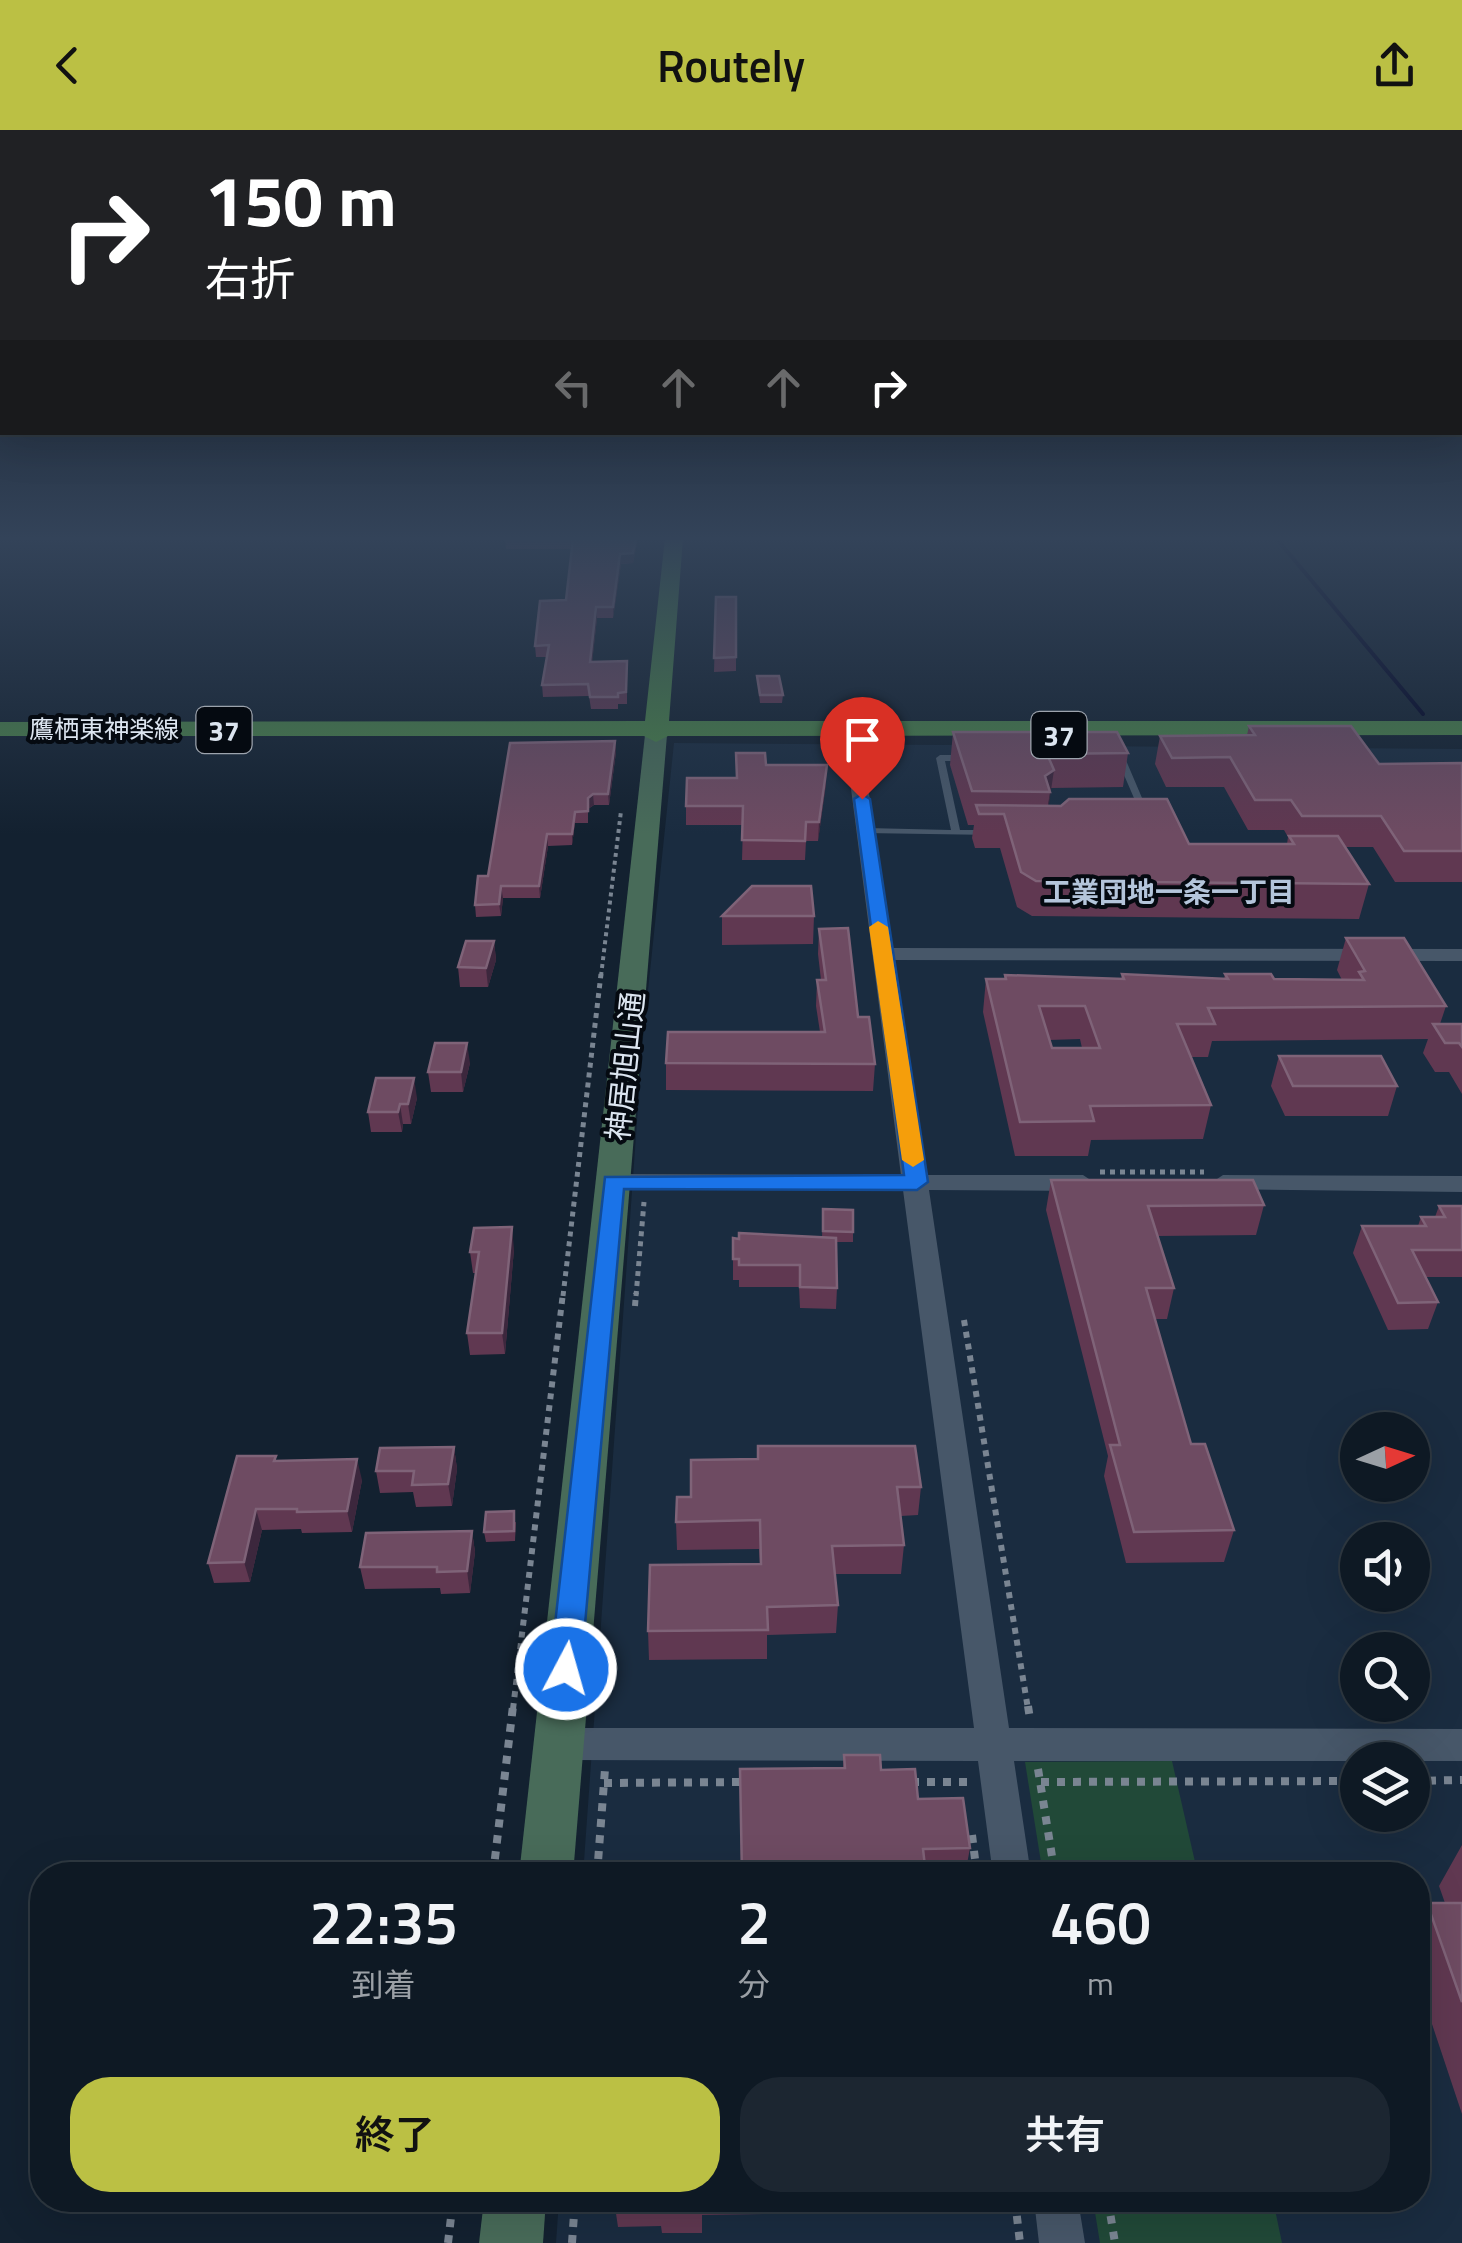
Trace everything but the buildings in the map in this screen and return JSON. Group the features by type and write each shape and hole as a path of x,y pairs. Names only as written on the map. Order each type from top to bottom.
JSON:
{"main road":[{"path":"656,731 665,637"},
{"name":"37","path":"1344,736 1462,728"},
{"name":"鷹栖東神楽線","path":"0,730 656,731"},
{"name":"37","path":"656,731 1462,736"},
{"name":"神居旭山通","path":"547,1862 656,731"},
{"path":"511,2243 514,2212"}],"street":[{"path":"852,731 917,1182 978,1744 1009,1862"},
{"path":"882,954 1462,955"},
{"path":"613,1182 1114,1183"},
{"path":"1192,1183 1462,1184"},
{"path":"558,1744 1462,1745"},
{"path":"1058,2212 1062,2243"}],"lane":[{"path":"956,832 940,758 974,758"},
{"path":"1102,758 1122,758 1144,812 1125,812"},
{"path":"867,832 1006,833"}],"path":[{"path":"495,1862 622,808"},
{"path":"968,1800 978,1744"},
{"path":"1430,1780 1462,1780"},
{"path":"970,1819 975,1862"},
{"path":"448,2243 452,2212"},
{"path":"572,2243 573,2212"},
{"path":"1016,2212 1020,2243"},
{"path":"1110,2212 1116,2243"}],"shaded area":[{"path":"674,743 1462,749 1462,2243 556,2243 558,2212 1430,2212 1430,1862 584,1862 643,1038"}],"green space":[{"path":"1172,1761 1195,1862 1041,1862 1025,1762"},
{"path":"1095,2212 1276,2212 1282,2243 1100,2243"}],"waterway":[{"path":"1358,637 1423,714"}],"slow traffic":[{"path":"878,927 913,1160"}],"district":[{"name":"工業団地一条一丁目","path":"1169,891"}],"route":[{"path":"566,1669 613,1182 917,1182 862,799"}]}
